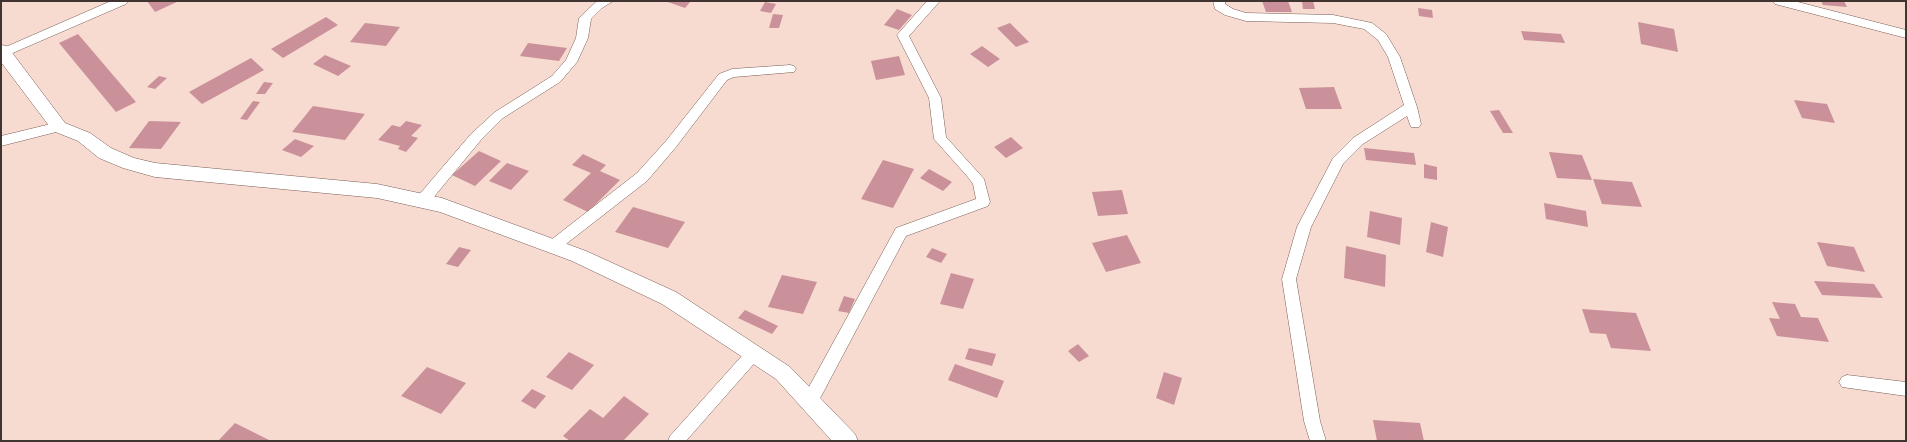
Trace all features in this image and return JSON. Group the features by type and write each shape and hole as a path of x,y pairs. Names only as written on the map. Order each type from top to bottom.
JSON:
{"street":[{"path":"122,1 3,51 59,127 84,137 105,153 129,163 155,170 377,190 442,205 579,256 669,298 783,373 847,441"},
{"path":"423,200 476,137 499,115 556,79 571,62 582,38 585,18 598,5 607,1"},
{"path":"810,401 901,232 983,202 979,183 940,139 935,98 903,35 934,1"},
{"path":"1219,1 1219,6 1229,12 1246,17 1333,19 1368,26 1382,37 1394,57 1411,106 1415,124"},
{"path":"1779,1 1906,34"},
{"path":"552,247 642,177 662,156 723,78 732,73 790,69"},
{"path":"1318,441 1312,421 1289,279 1304,227 1338,160 1358,141 1411,106"},
{"path":"1,141 59,127"},
{"path":"676,441 754,353"},
{"path":"1848,382 1906,389"}],"building":[{"path":"147,1 179,1 155,12"},
{"path":"665,1 691,1 685,8"},
{"path":"1262,1 1288,1 1292,12 1266,12"},
{"path":"1302,1 1313,1 1315,9 1303,9"},
{"path":"1821,1 1844,1 1847,7 1823,5"},
{"path":"765,2 776,4 771,13 760,11"},
{"path":"1418,8 1432,10 1433,18 1419,16"},
{"path":"897,9 912,15 899,30 884,25"},
{"path":"773,14 783,15 779,28 769,28"},
{"path":"326,17 338,25 283,58 271,49"},
{"path":"1638,22 1674,29 1678,52 1641,44"},
{"path":"365,23 400,27 386,46 350,42"},
{"path":"1010,23 1029,42 1016,47 997,28"},
{"path":"1521,31 1561,34 1565,43 1524,40"},
{"path":"78,34 136,102 116,112 59,43"},
{"path":"528,43 567,48 559,61 520,56"},
{"path":"982,46 1000,59 988,67 970,54"},
{"path":"325,55 351,66 338,76 313,64"},
{"path":"899,56 905,75 876,80 871,61"},
{"path":"251,58 264,70 202,104 189,92"},
{"path":"159,76 167,78 155,89 147,87"},
{"path":"264,82 273,83 265,94 256,94"},
{"path":"1334,87 1342,109 1306,109 1299,88"},
{"path":"1794,100 1827,104 1835,123 1802,118"},
{"path":"253,101 260,102 247,120 240,119"},
{"path":"313,106 365,114 345,140 292,132"},
{"path":"1499,110 1513,133 1503,133 1490,111"},
{"path":"149,121 181,122 161,149 129,148"},
{"path":"406,121 422,125 411,136 418,138 406,152 398,149 400,146 378,140 392,125 400,127"},
{"path":"1011,137 1023,148 1006,158 994,147"},
{"path":"295,139 314,146 301,157 282,150"},
{"path":"1364,148 1414,153 1416,165 1366,160"},
{"path":"479,151 501,161 475,186 452,175"},
{"path":"1549,152 1582,155 1592,180 1557,178"},
{"path":"583,154 606,165 600,171 620,180 588,212 563,200 591,173 572,165"},
{"path":"883,160 914,169 893,208 861,199"},
{"path":"507,163 529,171 511,190 489,181"},
{"path":"1424,164 1437,167 1437,180 1424,178"},
{"path":"929,169 952,182 943,191 920,178"},
{"path":"1593,179 1632,182 1642,207 1602,204"},
{"path":"1122,190 1128,214 1098,216 1092,192"},
{"path":"1544,203 1586,211 1588,227 1546,219"},
{"path":"633,207 685,222 668,248 615,232"},
{"path":"1370,211 1402,218 1400,245 1367,237"},
{"path":"1431,222 1448,227 1443,257 1426,252"},
{"path":"1127,235 1141,263 1106,272 1092,243"},
{"path":"1817,242 1854,247 1865,272 1827,266"},
{"path":"1346,246 1386,255 1385,287 1344,278"},
{"path":"459,247 471,250 458,267 446,264"},
{"path":"932,248 947,254 941,263 926,257"},
{"path":"951,273 974,279 963,309 940,304"},
{"path":"782,275 817,282 803,314 768,307"},
{"path":"1814,281 1874,284 1883,298 1822,295"},
{"path":"844,296 855,299 849,313 838,311"},
{"path":"1772,302 1795,304 1801,317 1818,318 1829,342 1777,336 1769,318 1780,319"},
{"path":"1582,309 1636,313 1651,351 1611,348 1606,334 1590,333"},
{"path":"745,310 778,326 772,334 738,318"},
{"path":"1078,344 1089,356 1079,362 1068,351"},
{"path":"969,348 996,354 992,366 965,359"},
{"path":"569,352 594,365 572,390 546,377"},
{"path":"955,364 1004,381 997,398 948,380"},
{"path":"427,367 466,383 441,414 401,396"},
{"path":"1164,372 1182,378 1174,405 1156,398"},
{"path":"532,389 546,396 535,409 521,401"},
{"path":"624,396 649,414 623,441 570,441 563,436 590,409 603,418"},
{"path":"1373,420 1420,423 1424,441 1377,441"},
{"path":"235,423 271,441 218,441"}]}
